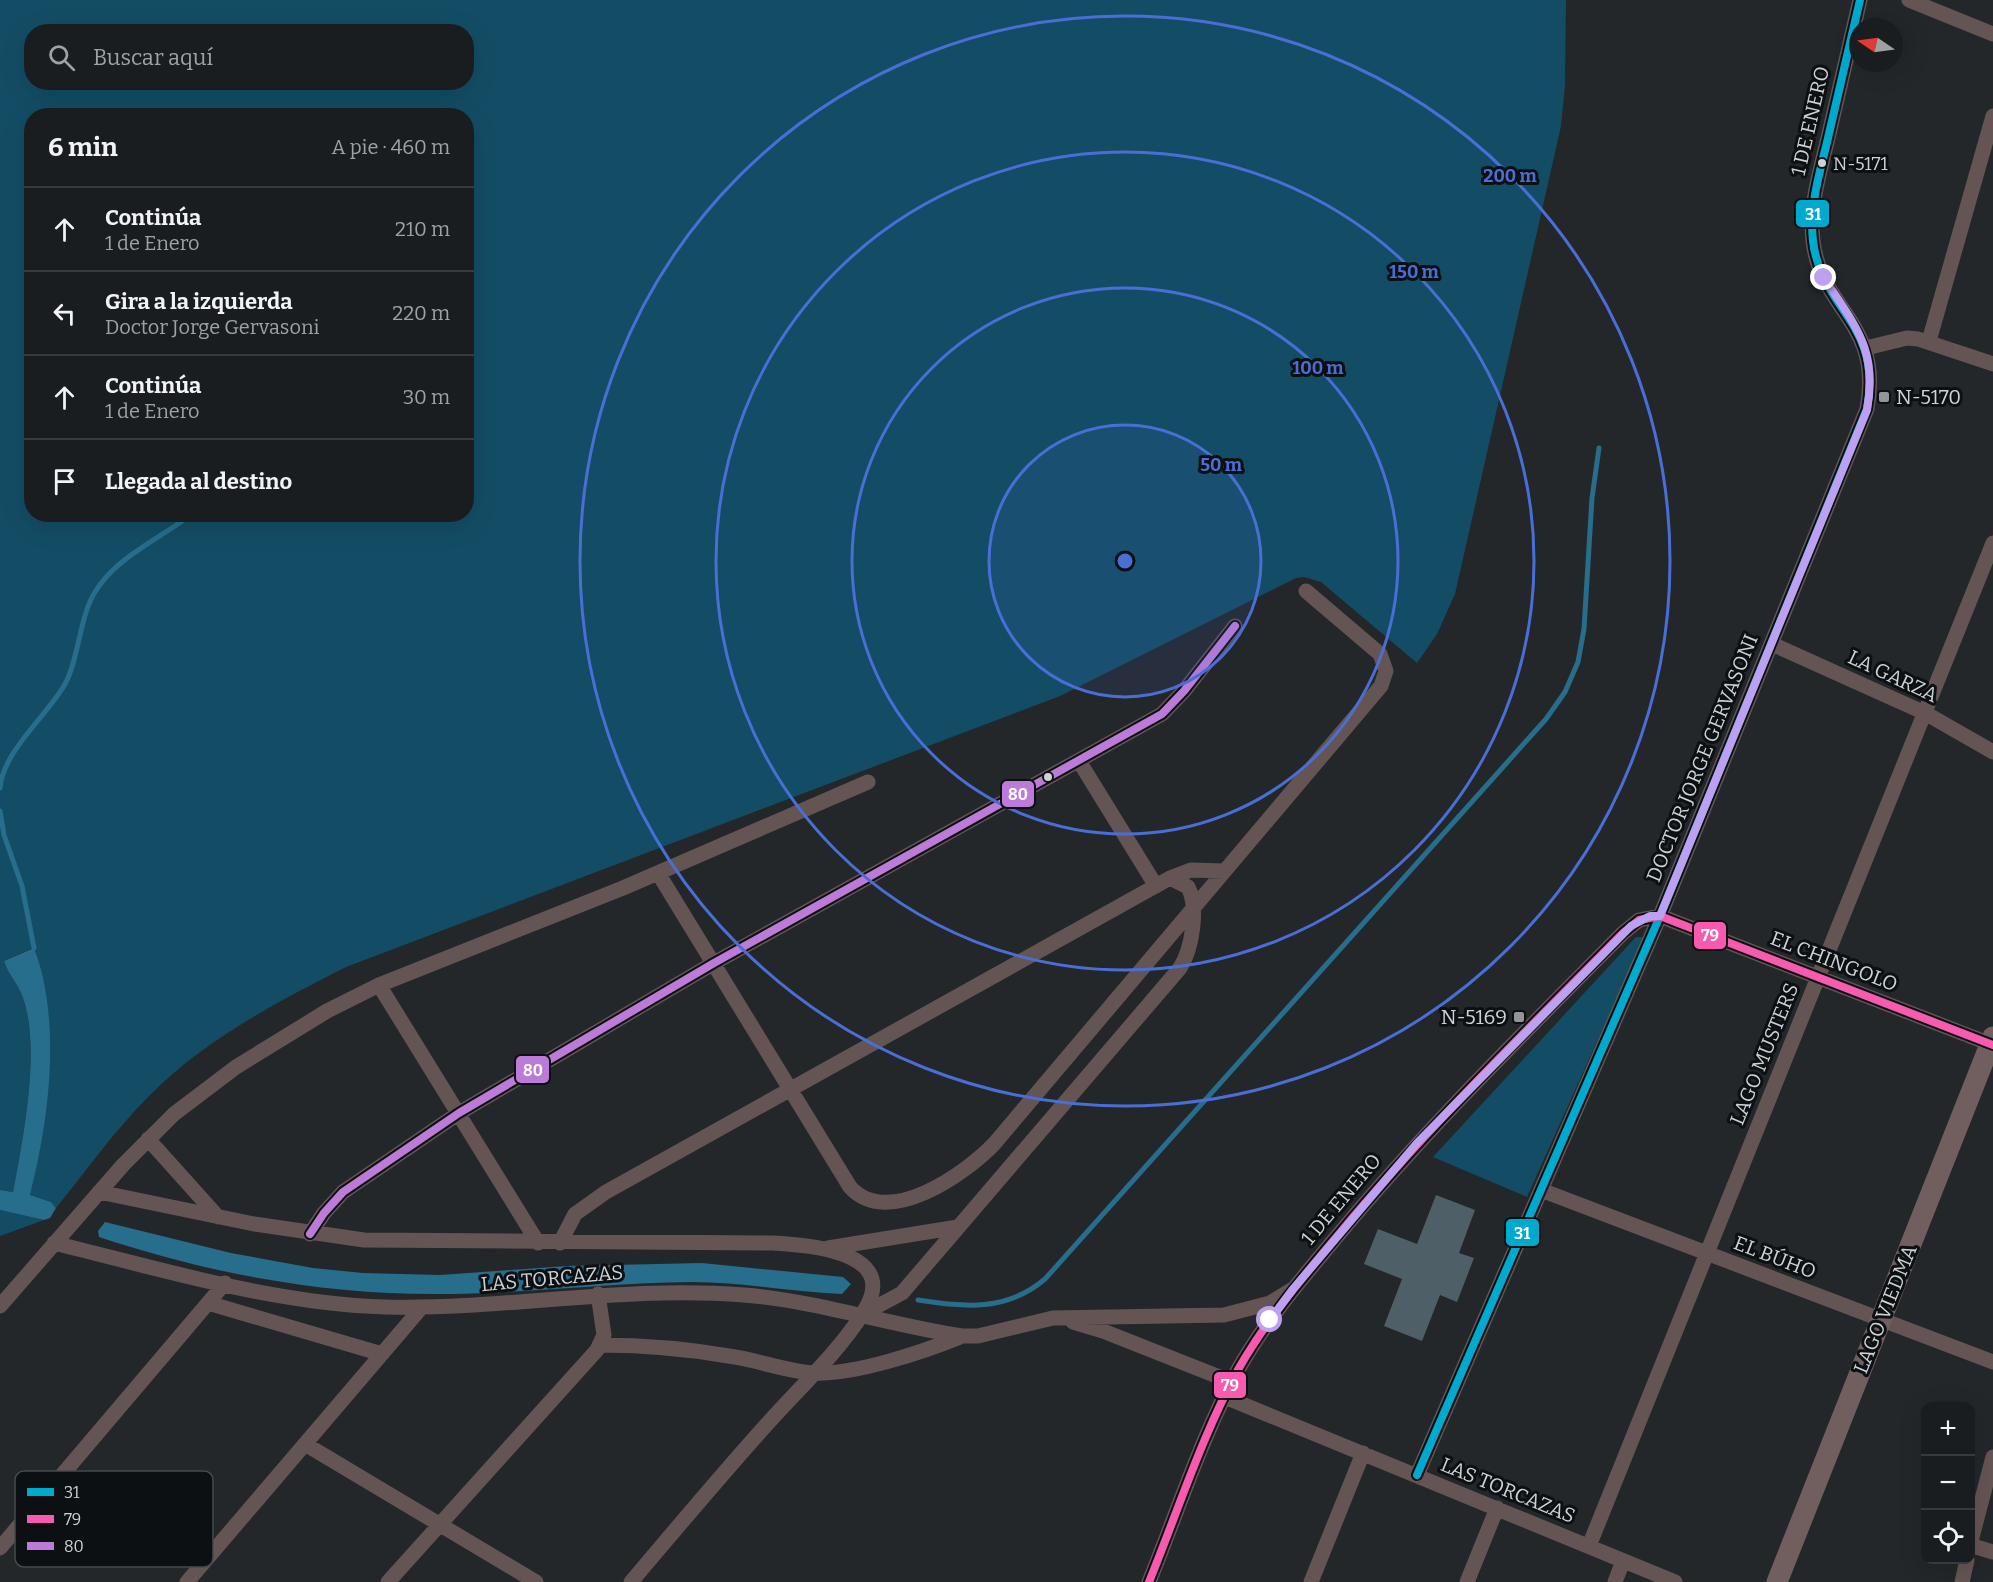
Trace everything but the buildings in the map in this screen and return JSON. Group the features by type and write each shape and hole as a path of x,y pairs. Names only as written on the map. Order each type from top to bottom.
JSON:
{"main road":[{"name":"LAGO VIEDMA","path":"1777,1582 1992,1042"}],"street":[{"name":"1 DE ENERO","path":"1860,0 1817,187 1812,225 1817,261 1824,278 1866,348"},
{"path":"1909,0 1993,34"},
{"path":"1929,341 1993,116"},
{"path":"1866,348 1907,338 1929,341 1993,364"},
{"name":"DOCTOR JORGE GERVASONI","path":"1417,1475 1660,916 1863,422 1870,384 1866,348"},
{"name":"LAGO MUSTERS","path":"1589,1546 1993,543"},
{"path":"658,873 857,1195 866,1200 890,1202 921,1194 940,1185 978,1160 994,1144 1384,679 1385,662 1380,654 1306,591"},
{"path":"310,1234 324,1213 343,1192 459,1113 714,963 1162,714 1184,691 1235,626"},
{"name":"LA GARZA","path":"1772,644 1925,713 1993,752"},
{"path":"861,1315 902,1293 1180,968 1187,953 1193,908 1188,888 1163,882 1079,760"},
{"path":"0,1306 148,1139 203,1091 236,1067 327,1011 379,986 658,873 868,782"},
{"path":"560,1243 575,1214 594,1199 1163,882 1191,870 1224,871"},
{"name":"1 DE ENERO","path":"1149,1582 1225,1396 1259,1336 1293,1289 1444,1113 1631,926 1650,916 1660,916"},
{"name":"EL CHINGOLO","path":"1660,916 1992,1042"},
{"path":"379,986 538,1243"},
{"path":"148,1139 218,1217"},
{"name":"EL BÚHO","path":"1541,1190 1993,1362"},
{"path":"99,1192 310,1234 420,1242 763,1243 822,1249 849,1257 868,1272 872,1279 872,1296 861,1315 835,1350 747,1447 631,1582"},
{"path":"822,1249 958,1227"},
{"name":"LAS TORCAZAS","path":"54,1244 225,1283 344,1304 422,1307 488,1305 598,1294 650,1292 746,1295 962,1336 978,1336 1053,1318 1224,1315 1270,1303 1293,1289"},
{"path":"65,1471 225,1283"},
{"path":"388,1582 599,1345 604,1335 598,1294"},
{"path":"208,1303 382,1354"},
{"path":"213,1552 422,1307"},
{"name":"LAS TORCAZAS","path":"1053,1318 1103,1331 1232,1382"},
{"path":"599,1345 645,1345 702,1352 813,1373 834,1373 924,1351 962,1336"},
{"name":"LAS TORCAZAS","path":"1225,1396 1675,1582"},
{"path":"305,1444 536,1582"},
{"path":"1311,1582 1363,1453"},
{"path":"1975,1529 1993,1457"},
{"path":"1467,1582 1497,1508"},
{"path":"0,1548 15,1530"},
{"path":"1975,1546 1993,1552"},
{"path":"1615,1582 1623,1561"},
{"path":"1962,1582 1966,1564"},
{"path":"187,1582 200,1567"}],"shaded area":[{"path":"0,0 1566,0 1565,85 1561,126 1455,594 1437,634 1417,663 1321,582 1304,577 1296,578 1060,696 346,967 242,1024 193,1057 170,1076 124,1123 56,1208 51,1202 30,1195 41,1144 48,1066 43,988 39,963 33,948 4,961 23,998 30,1043 28,1095 13,1192 0,1190"},
{"path":"1636,937 1644,937 1527,1197 1433,1157"},
{"path":"34,948 43,976 48,1007 50,1071 43,1135 30,1195 51,1202 56,1208 50,1218 44,1220 0,1210 0,1190 13,1192 25,1121 30,1068 28,1019 23,998 4,961"},
{"path":"0,1210 44,1220 0,1236"},
{"path":"105,1222 231,1253 313,1268 363,1273 440,1275 566,1266 702,1263 843,1277 851,1284 842,1294 692,1282 466,1294 349,1290 222,1271 140,1250 99,1237 98,1231"}],"waterway":[{"path":"918,1300 969,1305 1000,1302 1030,1290 1045,1279 1546,719 1565,692 1578,662 1584,629 1592,498 1599,448"},
{"path":"0,788 3,774 17,747 57,696 70,674 86,614 95,592 115,568 127,558 181,522"},
{"path":"0,811 4,835 22,886 34,948"}],"transit line":[{"name":"31","path":"1417,1475 1660,916 1867,409 1870,380 1866,356 1859,336 1827,285 1818,265 1812,228 1819,176 1860,0"},
{"name":"80","path":"310,1234 324,1213 343,1192 459,1113 714,963 1162,714 1184,691 1235,626"},
{"name":"79","path":"1149,1582 1213,1420 1239,1368 1273,1315 1373,1194 1442,1118 1623,933 1639,920 1660,916 1993,1045"}],"place":[{"name":"N-5171","path":"1822,163"},
{"name":"N-5170","path":"1884,397"},
{"name":"N-5169","path":"1519,1017"}],"route":[{"path":"1270,1320 1293,1289 1392,1171 1444,1113 1631,926 1650,916 1660,916 1867,410 1870,370 1866,348 1852,321 1824,278"}]}
